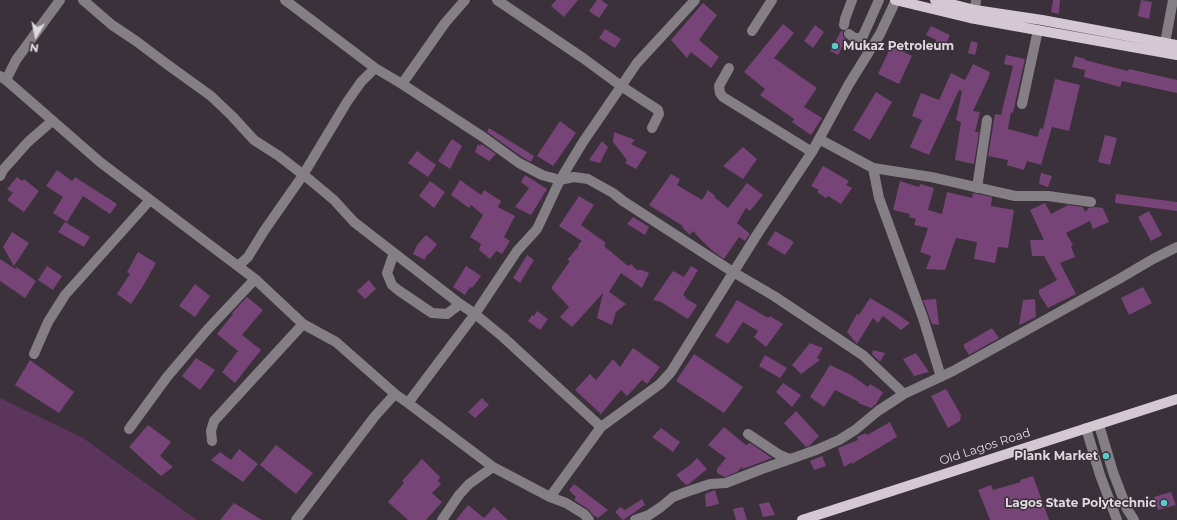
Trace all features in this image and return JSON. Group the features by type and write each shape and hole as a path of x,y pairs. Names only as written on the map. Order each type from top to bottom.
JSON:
{"main road":[{"path":"896,0 970,18 1177,54"},
{"path":"935,0 976,5 1042,20 1177,45"},
{"name":"Old Lagos Road","path":"802,520 1177,399"}],"street":[{"path":"60,0 3,78 100,162 255,279 303,324 336,342 396,394 493,467 566,503 584,514 589,520"},
{"path":"83,0 112,25 211,96 254,140 279,156 334,200 354,222 503,337 601,427"},
{"path":"285,0 376,68 483,137 519,163 542,175 560,180 574,177 588,179 613,193 623,201 774,296 864,356 904,394"},
{"path":"402,84 445,23 465,0"},
{"path":"497,0 658,110 659,114 652,128"},
{"path":"408,403 475,314 517,251 537,229 560,180 583,142 637,63 695,0"},
{"path":"752,31 772,0"},
{"path":"844,25 852,0"},
{"path":"849,34 856,39 863,36 879,0"},
{"path":"550,496 601,427 645,396 660,384 671,372 758,233 812,152 849,84 880,34 896,0"},
{"path":"1165,42 1173,0"},
{"path":"1022,104 1038,30"},
{"path":"238,266 248,257 272,219 303,175 347,102 361,82 376,68"},
{"path":"729,68 719,86 720,93 723,97 812,152"},
{"path":"977,188 987,120"},
{"path":"0,176 28,142 52,121"},
{"path":"819,139 873,168 931,177 1015,196 1048,196 1091,202"},
{"path":"873,168 880,198 923,318 941,377"},
{"path":"34,354 48,322 65,295 150,200"},
{"path":"635,520 649,515 673,497 710,484 726,483 839,440 904,394 941,377 1177,247"},
{"path":"394,253 387,273 392,285 398,290 432,313 447,314 460,304"},
{"path":"130,429 167,377 202,336 255,279"},
{"path":"212,441 211,431 214,421 303,324"},
{"path":"296,520 375,416 396,394"},
{"path":"1098,425 1127,509 1134,520"},
{"path":"1086,428 1100,475 1117,520"},
{"path":"748,434 778,454 790,459"},
{"path":"442,520 459,495 469,484 493,467"}],"shaded area":[{"path":"0,398 83,438 197,520 0,520"}],"building":[{"path":"556,0 578,0 564,17 551,6"},
{"path":"597,0 601,0 608,5 599,18 589,11"},
{"path":"1053,0 1060,0 1059,14 1051,12"},
{"path":"1141,0 1152,2 1149,19 1138,16"},
{"path":"703,3 717,15 699,40 719,57 711,68 691,52 687,58 671,40"},
{"path":"783,24 794,33 774,58 817,88 804,107 822,118 811,135 792,122 794,119 760,95 765,89 744,72"},
{"path":"815,25 824,32 813,48 804,41"},
{"path":"931,26 950,35 944,48 935,44 936,40 926,35"},
{"path":"605,29 621,39 615,48 599,38"},
{"path":"841,31 843,31 843,36 846,40 838,55 830,51"},
{"path":"971,41 978,43 975,55 968,53"},
{"path":"891,46 912,56 899,84 878,74"},
{"path":"1006,55 1025,59 1008,129 1038,137 1040,128 1043,129 1055,79 1080,85 1069,131 1052,127 1041,165 1027,161 1024,170 1007,165 1008,160 988,156 995,114 1001,115 1013,66 1004,64"},
{"path":"1075,56 1128,71 1129,69 1177,80 1177,93 1122,81 1120,87 1084,77 1085,70 1072,67"},
{"path":"973,64 990,72 973,111 980,112 975,132 979,132 974,164 955,160 961,122 956,120 962,91 959,90 929,155 910,147 922,120 912,116 921,93 939,100 951,73 965,80"},
{"path":"876,92 892,102 870,140 853,130"},
{"path":"560,121 576,133 553,166 537,156"},
{"path":"489,128 534,156 531,162 487,132"},
{"path":"614,132 635,140 631,144 647,152 636,169 625,163 627,160 613,142"},
{"path":"1105,135 1117,138 1110,165 1098,162"},
{"path":"452,139 462,146 450,169 438,161"},
{"path":"602,141 608,147 600,163 589,160"},
{"path":"478,144 480,146 481,144 496,154 489,161 475,152"},
{"path":"743,147 757,159 743,179 723,166"},
{"path":"417,151 436,165 428,177 408,163"},
{"path":"823,166 849,181 846,185 852,188 841,204 828,196 826,198 817,192 819,190 811,186"},
{"path":"57,170 72,181 75,177 117,204 110,214 83,196 67,222 53,213 63,197 46,186"},
{"path":"1041,173 1052,176 1048,187 1039,184"},
{"path":"671,174 680,179 677,185 702,200 708,190 728,208 747,183 763,195 750,211 746,208 737,223 750,234 745,241 739,237 724,259 714,252 693,231 690,235 682,227 683,226 649,205"},
{"path":"525,175 547,189 531,215 515,207 529,188 521,182"},
{"path":"17,177 22,181 24,179 39,191 24,212 7,200 13,193 7,189"},
{"path":"460,180 481,195 484,190 501,201 498,207 515,216 504,237 510,241 502,254 496,251 490,259 479,250 481,244 470,237 483,215 471,205 469,208 451,195"},
{"path":"430,181 445,192 434,208 419,196"},
{"path":"900,181 919,187 920,184 934,188 928,210 942,214 947,192 972,198 973,193 992,197 991,206 1014,210 1008,248 998,247 995,263 974,259 977,242 956,238 945,270 926,269 931,256 920,252 928,228 914,225 916,219 909,217 910,214 893,210"},
{"path":"1116,194 1177,202 1177,211 1115,203"},
{"path":"579,196 594,205 581,225 606,243 604,246 628,266 631,264 637,270 642,270 649,273 642,288 621,273 609,292 626,304 616,312 612,325 597,318 603,293 572,327 560,317 569,307 551,288 570,261 567,260 582,241 559,226"},
{"path":"1045,203 1051,214 1068,205 1083,207 1085,212 1089,208 1103,208 1109,222 1093,229 1090,221 1066,233 1073,245 1071,246 1075,257 1060,263 1076,294 1048,308 1039,294 1039,290 1057,280 1044,256 1032,256 1030,240 1044,240 1030,210"},
{"path":"1149,211 1162,235 1151,241 1138,217"},
{"path":"633,217 649,227 645,235 627,224"},
{"path":"65,222 90,237 84,247 58,232"},
{"path":"775,231 794,242 785,255 767,244"},
{"path":"12,232 29,243 14,266 3,247"},
{"path":"426,235 437,244 426,256 425,260 413,254 417,245"},
{"path":"138,252 156,263 131,304 117,294 130,274 127,272"},
{"path":"527,255 534,260 520,283 513,278"},
{"path":"0,259 17,270 15,266 36,281 25,298 0,281"},
{"path":"47,266 62,276 53,290 38,280"},
{"path":"466,266 481,276 472,288 470,287 465,295 453,287"},
{"path":"691,266 698,270 683,295 686,297 685,298 697,305 688,319 661,302 653,300 673,271 684,277"},
{"path":"369,280 376,289 365,299 357,291"},
{"path":"195,284 210,296 195,317 179,306"},
{"path":"1143,287 1152,303 1129,315 1121,298"},
{"path":"247,297 263,310 242,335 261,350 235,383 222,372 238,351 217,334 233,314 232,313"},
{"path":"870,298 910,323 901,330 883,316 878,323 873,318 857,344 847,332 857,314 859,315"},
{"path":"936,299 939,325 932,324 923,300"},
{"path":"1035,299 1036,317 1019,325 1023,300"},
{"path":"737,300 768,318 770,316 783,324 766,347 754,337 758,331 743,322 728,344 715,336"},
{"path":"537,311 548,319 540,330 528,321"},
{"path":"992,328 999,338 969,355 963,345"},
{"path":"810,343 823,348 817,358 820,360 801,374 792,365"},
{"path":"633,348 660,367 647,384 642,380 627,396 621,390 601,414 575,390 590,374 596,380 613,359 620,367"},
{"path":"873,350 885,353 880,362 872,354"},
{"path":"916,353 929,372 914,376 903,359"},
{"path":"694,354 743,387 724,413 676,381"},
{"path":"765,355 787,368 780,378 759,366"},
{"path":"196,358 215,370 200,390 182,376"},
{"path":"30,360 74,392 59,413 15,385"},
{"path":"830,365 851,375 868,387 870,384 883,392 876,404 871,408 858,403 859,402 835,390 824,407 810,397"},
{"path":"783,383 801,395 792,407 776,392"},
{"path":"946,389 961,415 960,421 948,428 931,396"},
{"path":"482,398 489,405 475,418 468,412"},
{"path":"796,411 819,436 806,447 784,423"},
{"path":"890,422 897,437 852,464 852,462 844,467 838,448 858,440 857,437 866,433 867,435"},
{"path":"148,425 171,442 160,456 173,467 161,476 129,447"},
{"path":"724,427 746,445 750,443 772,458 743,469 742,467 737,472 725,477 717,473 717,469 726,458 708,445"},
{"path":"661,428 680,442 673,452 652,437"},
{"path":"276,445 313,473 296,494 260,465"},
{"path":"239,449 258,464 243,482 211,460 220,452 231,460"},
{"path":"822,456 826,466 814,470 810,461"},
{"path":"697,458 707,469 686,485 676,475"},
{"path":"422,459 440,477 438,481 441,484 432,493 442,502 426,520 408,520 388,502 404,483 402,481"},
{"path":"1033,476 1049,520 990,520 978,490 991,485 993,490 1021,482 1020,480"},
{"path":"574,484 608,510 598,518 593,515 588,509 574,500 576,497 569,490"},
{"path":"715,490 719,504 706,507 705,494"},
{"path":"1171,492 1176,505 1158,510 1154,497"},
{"path":"642,499 645,505 623,520 615,512 620,507 625,510"},
{"path":"769,502 775,515 763,517 759,504"},
{"path":"234,503 262,520 220,520"},
{"path":"468,505 484,518 494,507 508,520 456,520"},
{"path":"743,507 747,520 736,520 733,509"}],"place":[{"name":"Mukaz Petroleum","path":"835,46"},
{"name":"Plank Market","path":"1106,456"},
{"name":"Lagos State Polytechnic","path":"1164,503"}]}
